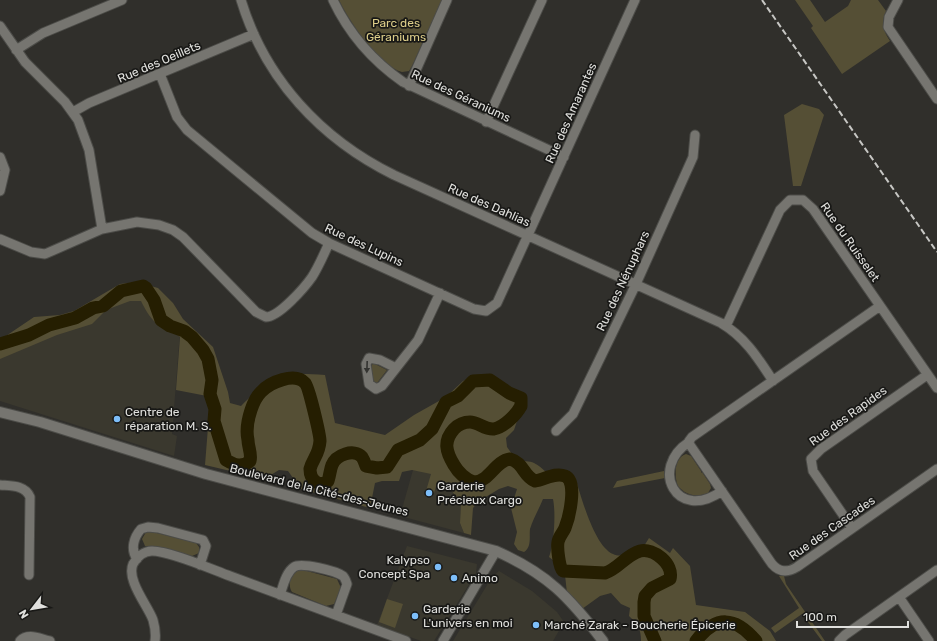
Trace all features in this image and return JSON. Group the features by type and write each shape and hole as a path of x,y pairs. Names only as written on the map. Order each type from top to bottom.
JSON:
{"main road":[{"name":"Boulevard de la Cité-des-Jeunes","path":"0,412 40,422 206,474 496,550 529,568 560,590 580,611 603,641"}],"street":[{"path":"16,50 43,33 122,0"},
{"name":"Rue des Dahlias","path":"241,0 254,34 275,74 313,120 350,150 394,175 726,326 745,341 773,381"},
{"name":"Rue des Géraniums","path":"333,0 347,26 365,49 391,73 409,86 564,157"},
{"path":"409,86 448,0"},
{"path":"486,122 542,0"},
{"name":"Rue des Amarantes","path":"528,235 635,0"},
{"path":"898,0 889,17 888,27 934,88 937,99"},
{"path":"0,26 30,68 65,102 73,112 88,144 102,229"},
{"name":"Rue des Oeillets","path":"73,112 254,34"},
{"name":"Rue des Lupins","path":"160,74 178,117 187,130 307,229 329,243 479,311 486,311 497,303 528,235"},
{"name":"Rue des Nénuphars","path":"556,431 573,414 636,284 693,157 695,135"},
{"path":"0,157 5,170 0,191"},
{"name":"Rue du Ruisselet","path":"726,326 780,210 787,202 793,199 803,200 808,203 937,388"},
{"path":"0,239 31,252 45,254 102,229 144,222 164,226 177,232 212,264 256,312 266,317 277,314 310,280 329,243"},
{"path":"396,368 418,340 440,293"},
{"path":"722,491 712,497 696,502 686,500 675,490 670,478 670,468 678,452 689,442 692,436 880,306"},
{"name":"Rue des Rapides","path":"852,528 814,474 811,459 821,449 927,375"},
{"name":"Rue des Cascades","path":"689,442 772,564 780,570 788,571 794,569 937,469"},
{"path":"0,485 21,488 28,493 30,497 29,575"},
{"path":"137,559 133,551 135,538 141,529 153,527 203,540 206,546 200,565"},
{"path":"443,641 496,550"},
{"path":"156,641 153,619 133,578 132,569 137,559 146,552 156,552 200,565 406,641"},
{"path":"280,594 290,572 298,565 306,565 339,574 344,578 347,584 336,615"},
{"path":"839,641 844,635 937,570"},
{"path":"899,597 929,641"},
{"path":"20,641 24,637 29,636 50,641"}],"shaded area":[{"path":"128,290 180,332 172,434 177,436 174,456 0,401 0,347"},
{"name":"Garderie Précieux Cargo","path":"423,459 444,481 461,503 460,523 464,533 400,516 413,470 420,471"},
{"path":"407,546 477,564 476,573 434,641 421,641 377,625"},
{"path":"499,571 532,591 557,612 564,622 553,641 453,641 492,577"}],"green space":[{"name":"Parc des Géraniums","path":"339,0 442,0 412,66 409,71 402,72 393,68 384,61 366,42"},
{"path":"795,0 810,0 825,22 848,6 851,0 878,0 886,11 884,26 890,41 842,74 811,28 813,26"},
{"path":"802,104 819,109 824,115 801,186 793,186 784,115"},
{"path":"136,282 158,288 173,303 183,319 213,347 228,392 230,403 241,406 261,387 278,377 297,374 325,375 335,423 385,435 414,415 446,397 463,381 477,375 487,374 496,377 504,385 521,395 525,403 525,407 519,415 514,430 506,438 507,447 517,461 528,461 534,463 547,473 553,475 563,472 575,477 589,520 594,531 606,549 616,555 631,554 641,551 649,538 670,553 673,548 690,566 696,605 745,612 770,631 776,641 641,641 638,627 629,616 630,608 621,604 611,593 600,596 582,609 567,593 565,575 558,564 549,557 554,529 553,499 543,499 530,529 530,541 527,550 524,552 518,550 514,544 517,532 511,508 517,489 508,486 499,489 479,501 473,508 471,535 464,533 460,523 461,503 444,481 437,483 434,493 426,491 431,474 412,470 402,472 399,481 382,481 375,483 370,508 301,489 288,471 279,470 264,479 205,465 210,402 207,396 176,390 180,337 157,324 147,312 141,301 130,301 106,310 92,324 57,335 0,359 0,340 34,317 60,315 74,311 120,284"},
{"path":"373,363 387,370 377,383 373,381 371,367"},
{"path":"686,454 691,456 701,473 702,472 710,484 711,488 708,493 704,495 692,495 684,492 678,486 676,477 677,463 682,456"},
{"path":"664,471 665,478 613,488 617,481"},
{"path":"146,532 153,532 196,543 199,547 199,553 192,556 165,548 145,546 142,539"},
{"path":"298,570 337,579 341,588 334,604 326,606 292,592 290,580 293,574"},
{"path":"779,576 784,576 786,584 825,641 822,641 802,614 775,633 771,628 799,608"},
{"path":"387,599 403,604 395,628 379,622"}],"waterway":[{"path":"0,344 29,335 49,325 75,318 93,308 103,306 121,291 143,286 154,300 161,320 170,326 184,331 192,337 203,350 208,359 212,380 210,394 215,409 214,421 226,460 238,465 250,461 251,456 247,433 248,421 253,405 265,388 276,382 289,378 295,378 305,383 312,402 320,441 318,450 311,465 310,473 313,479 321,484 328,481 334,461 346,454 359,454 364,460 366,466 377,468 387,467 398,450 420,440 432,429 446,402 458,396 473,381 490,380 509,393 521,398 521,406 509,420 498,428 491,429 470,422 457,426 451,433 447,442 449,456 456,468 465,478 474,482 484,479 500,463 510,459 518,463 528,476 535,481 557,475 565,476 569,479 572,492 570,508 567,523 558,542 559,562 563,571 605,573 640,551 651,552 662,558 669,568 670,579 652,588 645,596 644,602 644,616 655,641"},
{"path":"696,641 711,627 718,623 726,622 733,623 741,627 756,641"}],"railway":[{"path":"762,0 937,252"}],"place":[{"name":"Centre de réparation M. S.","path":"117,419"},
{"name":"Garderie Précieux Cargo","path":"429,493"},
{"name":"Kalypso Concept Spa","path":"438,567"},
{"name":"Animo","path":"454,578"},
{"name":"Garderie L'univers en moi","path":"415,616"},
{"name":"Marché Zarak - Boucherie Épicerie","path":"536,625"}]}
